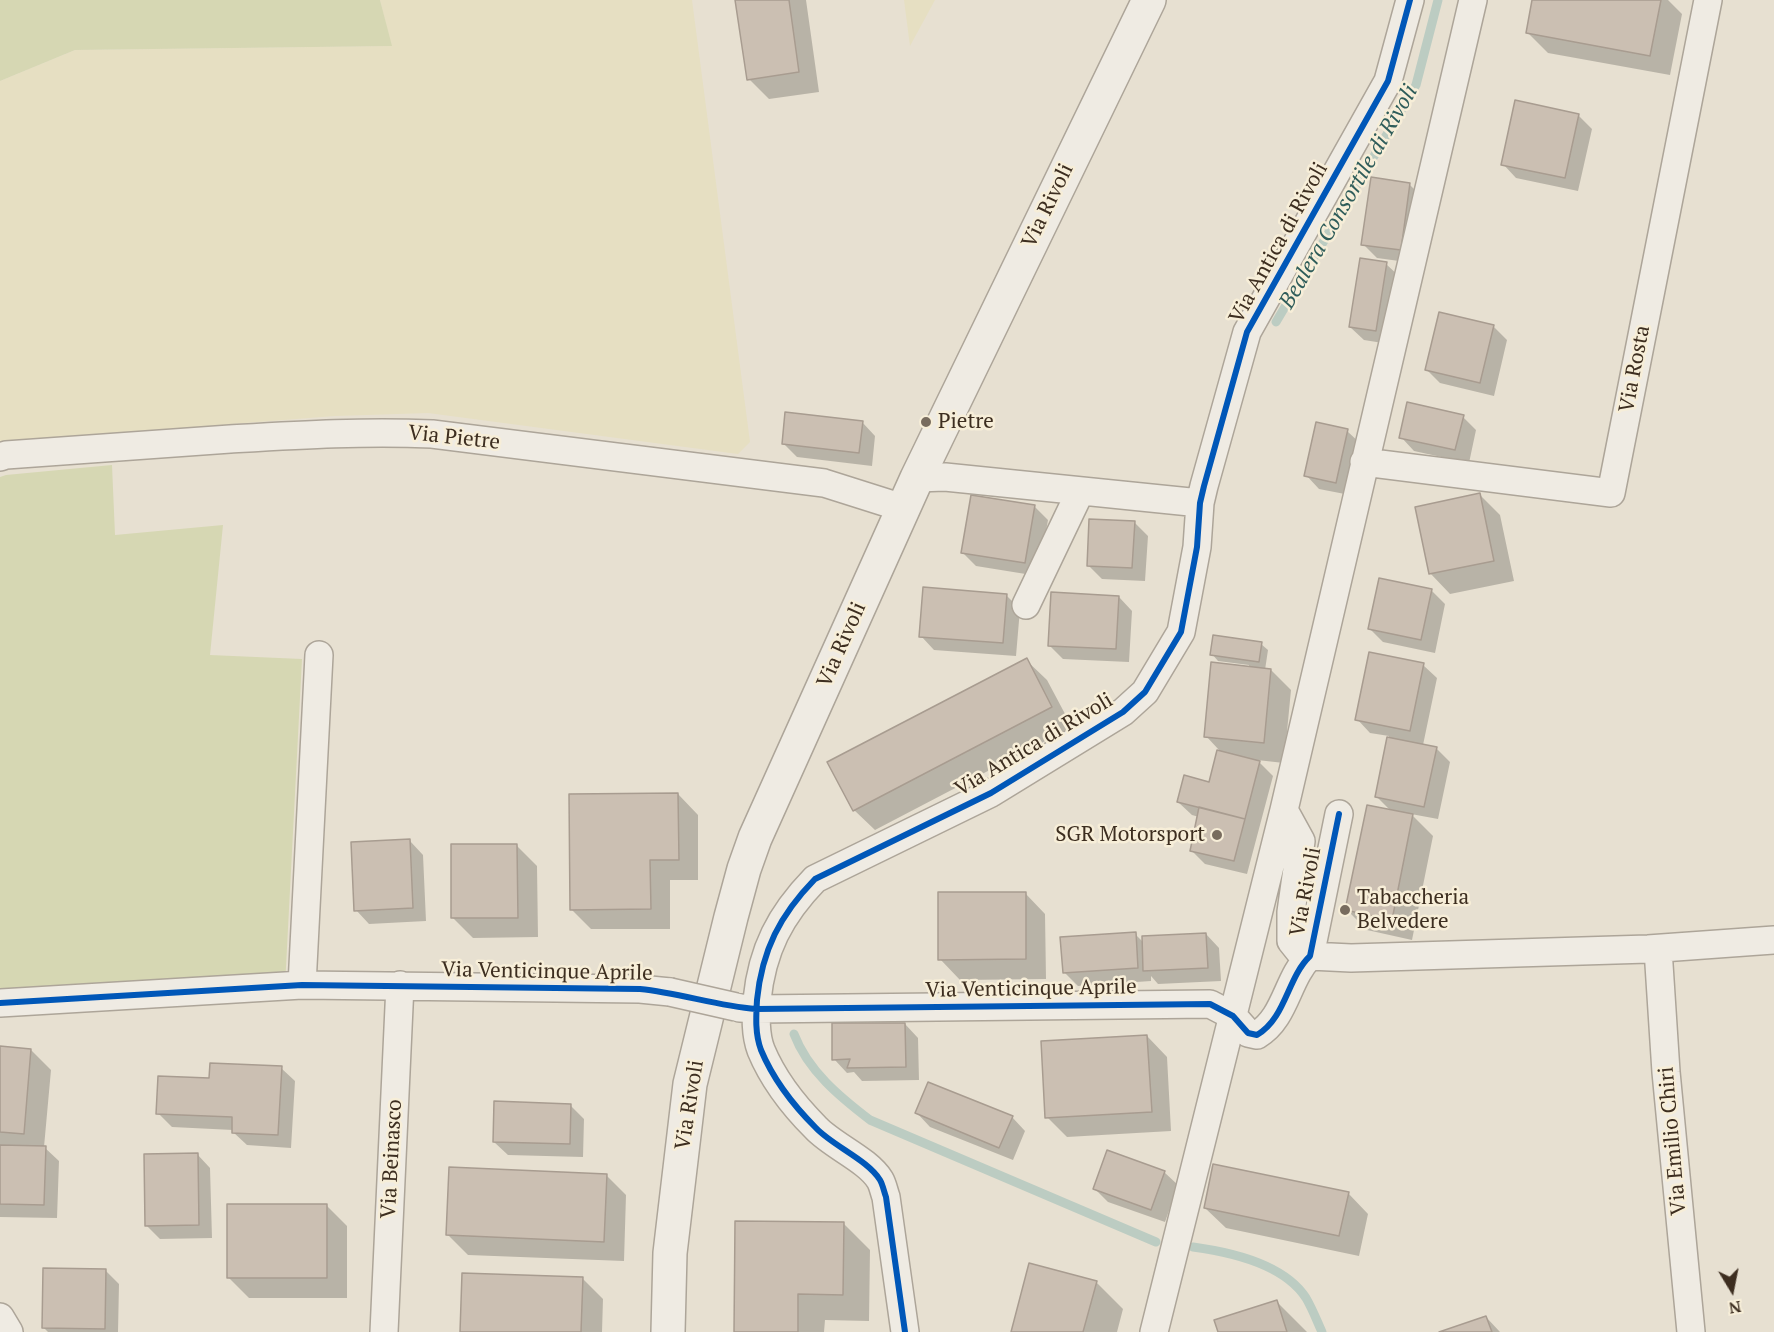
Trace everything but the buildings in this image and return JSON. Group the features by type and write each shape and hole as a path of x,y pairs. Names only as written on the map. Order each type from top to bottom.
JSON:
{"street":[{"name":"Via Rivoli","path":"668,1332 670,1253 690,1084 718,964 744,869 760,828 916,478 1149,0"},
{"name":"Via Antica di Rivoli","path":"905,1332 886,1197 880,1180 870,1168 818,1130 791,1101 772,1073 761,1049 756,1028 746,1008 759,981 766,953 778,926 795,900 815,879 991,793 1123,712 1145,692 1181,632 1197,547 1200,503 1247,332 1388,81 1410,0"},
{"name":"Via Rivoli","path":"1154,1332 1284,810 1473,0"},
{"name":"Via Rosta","path":"1364,462 1611,493 1708,0"},
{"name":"Via Pietre","path":"0,457 87,448 375,431 432,434 824,483 903,508"},
{"path":"916,478 945,477 1200,503"},
{"path":"1026,605 1080,492"},
{"path":"302,985 319,655"},
{"name":"Via Rivoli","path":"1284,810 1300,841 1291,912 1291,941 1299,951 1310,956"},
{"name":"Via Rivoli","path":"1233,1016 1248,1033 1257,1035 1266,1030 1281,1008 1298,971 1310,956 1339,814"},
{"path":"1310,956 1351,958 1658,949 1774,940"},
{"name":"Via Emilio Chiri","path":"1658,949 1666,1072 1691,1332"},
{"name":"Via Venticinque Aprile","path":"0,1003 302,985 400,985 640,989 670,992 746,1008 1210,1004 1233,1016"},
{"name":"Via Beinasco","path":"384,1332 400,985"},
{"path":"0,1317 9,1332"}],"shaded area":[{"path":"380,0 692,0 750,442 738,454 428,413 335,416 232,424 87,448 0,457 0,81 75,50 391,46"},
{"path":"904,0 935,0 910,46"}],"green space":[{"path":"0,0 380,0 392,46 75,50 0,81"},
{"path":"112,465 115,535 223,525 210,655 302,659 285,986 0,1003 0,477"}],"waterway":[{"name":"Bealera Consortile di Rivoli","path":"1276,322 1416,85 1438,0"},
{"path":"794,1034 816,1071 847,1102 870,1120 1156,1242"},
{"path":"1193,1247 1239,1256 1284,1276 1306,1298 1322,1332"}],"cycle path":[{"path":"905,1332 886,1197 881,1182 867,1166 823,1135 808,1120 778,1082 761,1050 757,1032 757,1000 759,982 768,949 792,906 815,879 991,793 1123,712 1145,692 1181,632 1197,547 1200,503 1247,332 1388,81 1410,0"},
{"path":"0,1003 302,985 640,989 756,1009 1210,1004 1233,1016 1248,1033 1257,1035 1274,1019 1296,975 1310,956 1339,814"}],"place":[{"name":"Pietre","path":"926,422"},
{"name":"SGR Motorsport","path":"1217,835"},
{"name":"Tabaccheria Belvedere","path":"1345,910"}]}
